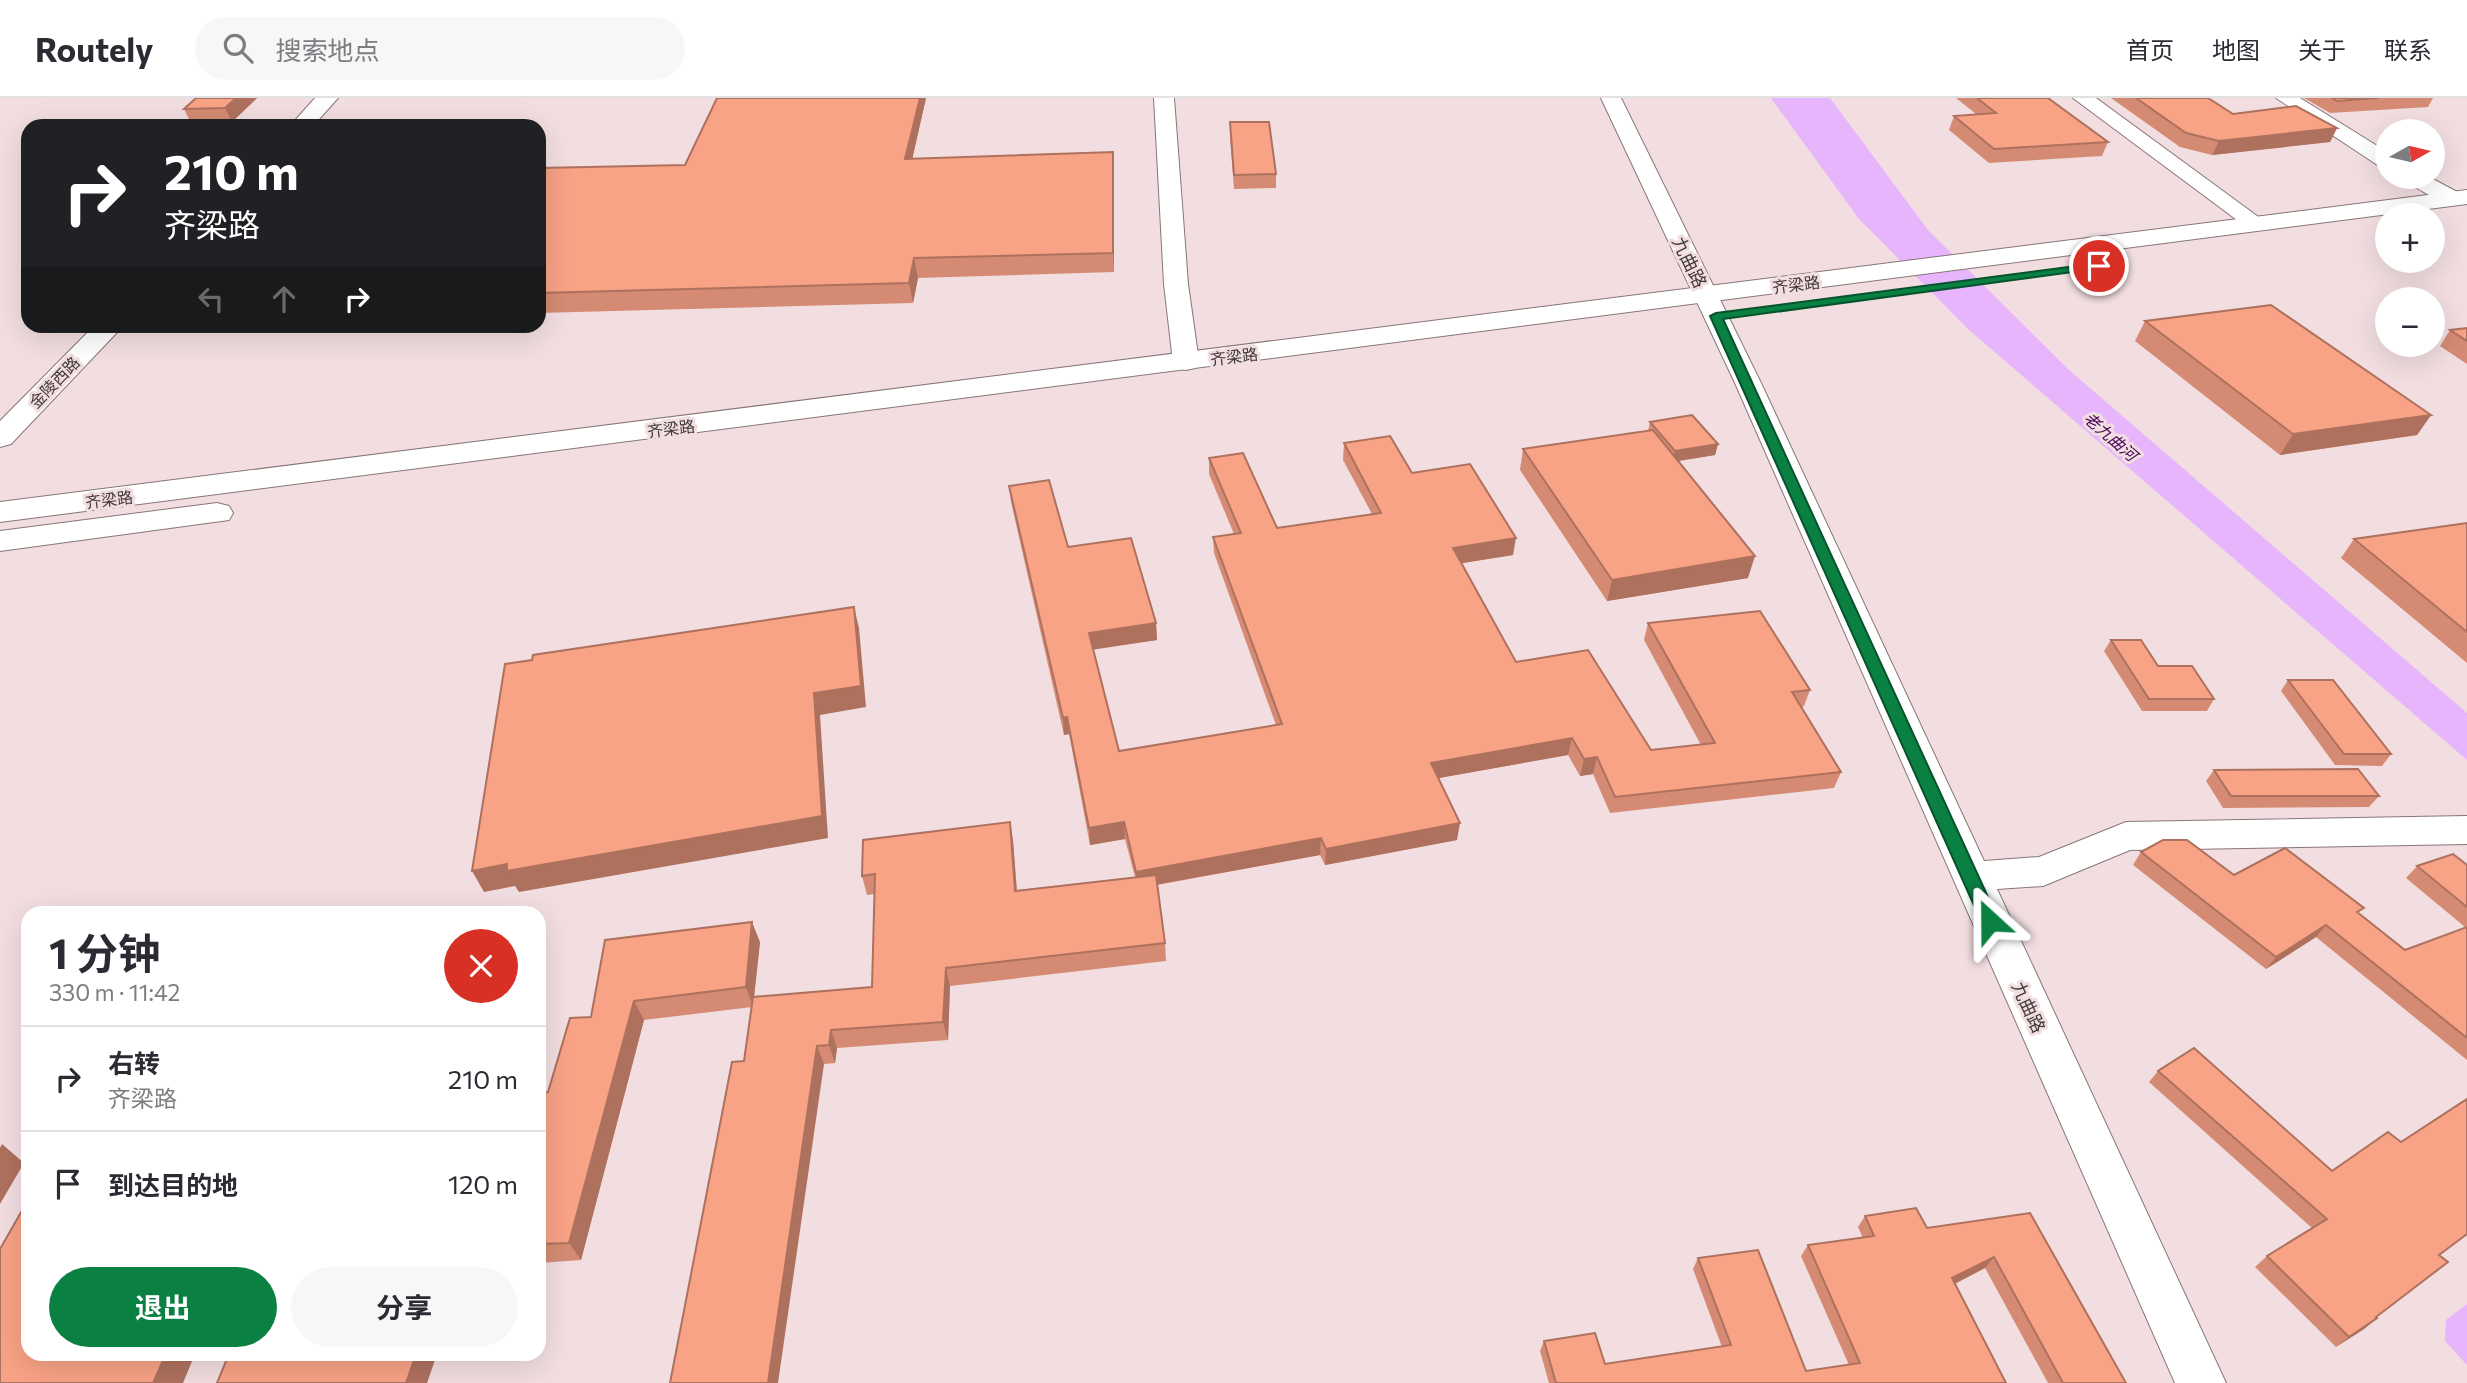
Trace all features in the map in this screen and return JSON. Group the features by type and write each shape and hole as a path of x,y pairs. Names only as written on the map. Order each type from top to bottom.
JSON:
{"main road":[{"path":"307,119 327,98"},
{"path":"2445,216 2463,206"},
{"name":"齐梁路","path":"1904,281 1975,261 2257,225 2463,206"},
{"name":"齐梁路","path":"0,541 1711,306 1904,281 1995,280 2375,231"},
{"name":"齐梁路","path":"0,512 1186,362 1711,306"},
{"name":"金陵西路","path":"0,438 102,333"}],"street":[{"path":"1164,98 1176,284 1186,362"},
{"name":"九曲路","path":"1611,98 1711,306 2201,1383"},
{"path":"2083,98 2257,225"},
{"path":"2286,98 2375,154"},
{"path":"2434,189 2463,206"},
{"path":"1970,877 2043,871 2126,836 2467,830"}],"water":[{"name":"老九曲河","path":"1771,98 1830,98 1928,230 2069,370 2467,713 2467,760 1968,329 1859,219"},
{"path":"2467,1304 2467,1365 2445,1341 2446,1320"}],"building":[{"path":"196,98 236,98 225,108 184,109"},
{"path":"717,98 920,98 905,159 1113,152 1113,253 914,258 909,283 546,293 546,168 685,165"},
{"path":"1977,98 2048,98 2108,142 1994,149 1954,116 1996,113"},
{"path":"2136,98 2208,98 2233,114 2296,106 2337,128 2219,141 2186,133"},
{"path":"2332,98 2379,98 2337,101"},
{"path":"1230,122 1269,122 1276,174 1234,175"},
{"path":"2271,305 2431,415 2293,434 2145,321"},
{"path":"2467,328 2467,341 2450,330"},
{"path":"1692,415 1718,444 1675,451 1650,422"},
{"path":"1653,430 1755,556 1612,580 1523,449"},
{"path":"1390,436 1412,473 1470,464 1516,538 1453,548 1516,662 1588,650 1651,750 1715,743 1648,623 1760,611 1810,690 1792,692 1841,772 1615,797 1597,757 1584,759 1572,738 1431,763 1460,823 1326,849 1321,838 1136,872 1124,822 1089,828 1067,717 1063,718 1009,486 1049,480 1068,547 1131,538 1156,623 1089,633 1119,751 1282,724 1213,537 1241,533 1209,458 1243,453 1277,528 1381,513 1344,443"},
{"path":"2467,523 2467,632 2354,539"},
{"path":"854,607 861,686 814,693 822,816 507,871 507,864 472,871 505,664 532,660 533,655"},
{"path":"2111,640 2141,640 2158,666 2192,666 2214,699 2149,699"},
{"path":"2288,680 2333,680 2391,754 2344,754"},
{"path":"2358,769 2379,796 2231,796 2214,770"},
{"path":"1010,822 1015,891 1156,875 1165,943 946,968 943,1022 831,1030 829,1045 817,1046 768,1383 670,1383 732,1062 744,1061 753,997 872,987 875,874 862,876 863,840"},
{"path":"2163,840 2187,840 2234,875 2285,848 2364,908 2357,912 2405,950 2467,927 2467,1038 2326,925 2276,957 2141,852"},
{"path":"2453,854 2467,865 2467,907 2417,866"},
{"path":"752,922 746,987 634,1001 569,1243 546,1244 546,1092 570,1018 591,1017 605,940"},
{"path":"2194,1048 2332,1171 2388,1132 2401,1142 2467,1099 2467,1234 2439,1255 2448,1262 2349,1337 2267,1256 2327,1219 2158,1071"},
{"path":"1916,1208 1927,1228 2030,1213 2126,1383 2063,1383 1994,1257 1952,1278 2006,1383 1556,1383 1544,1341 1595,1333 1605,1364 1731,1345 1698,1258 1758,1250 1806,1371 1860,1363 1808,1245 1874,1236 1865,1216"},
{"path":"21,1212 21,1361 163,1361 153,1383 0,1383 0,1249"},
{"path":"226,1361 414,1361 406,1383 217,1383"}],"route":[{"path":"1990,921 1716,316 2099,266"}]}
